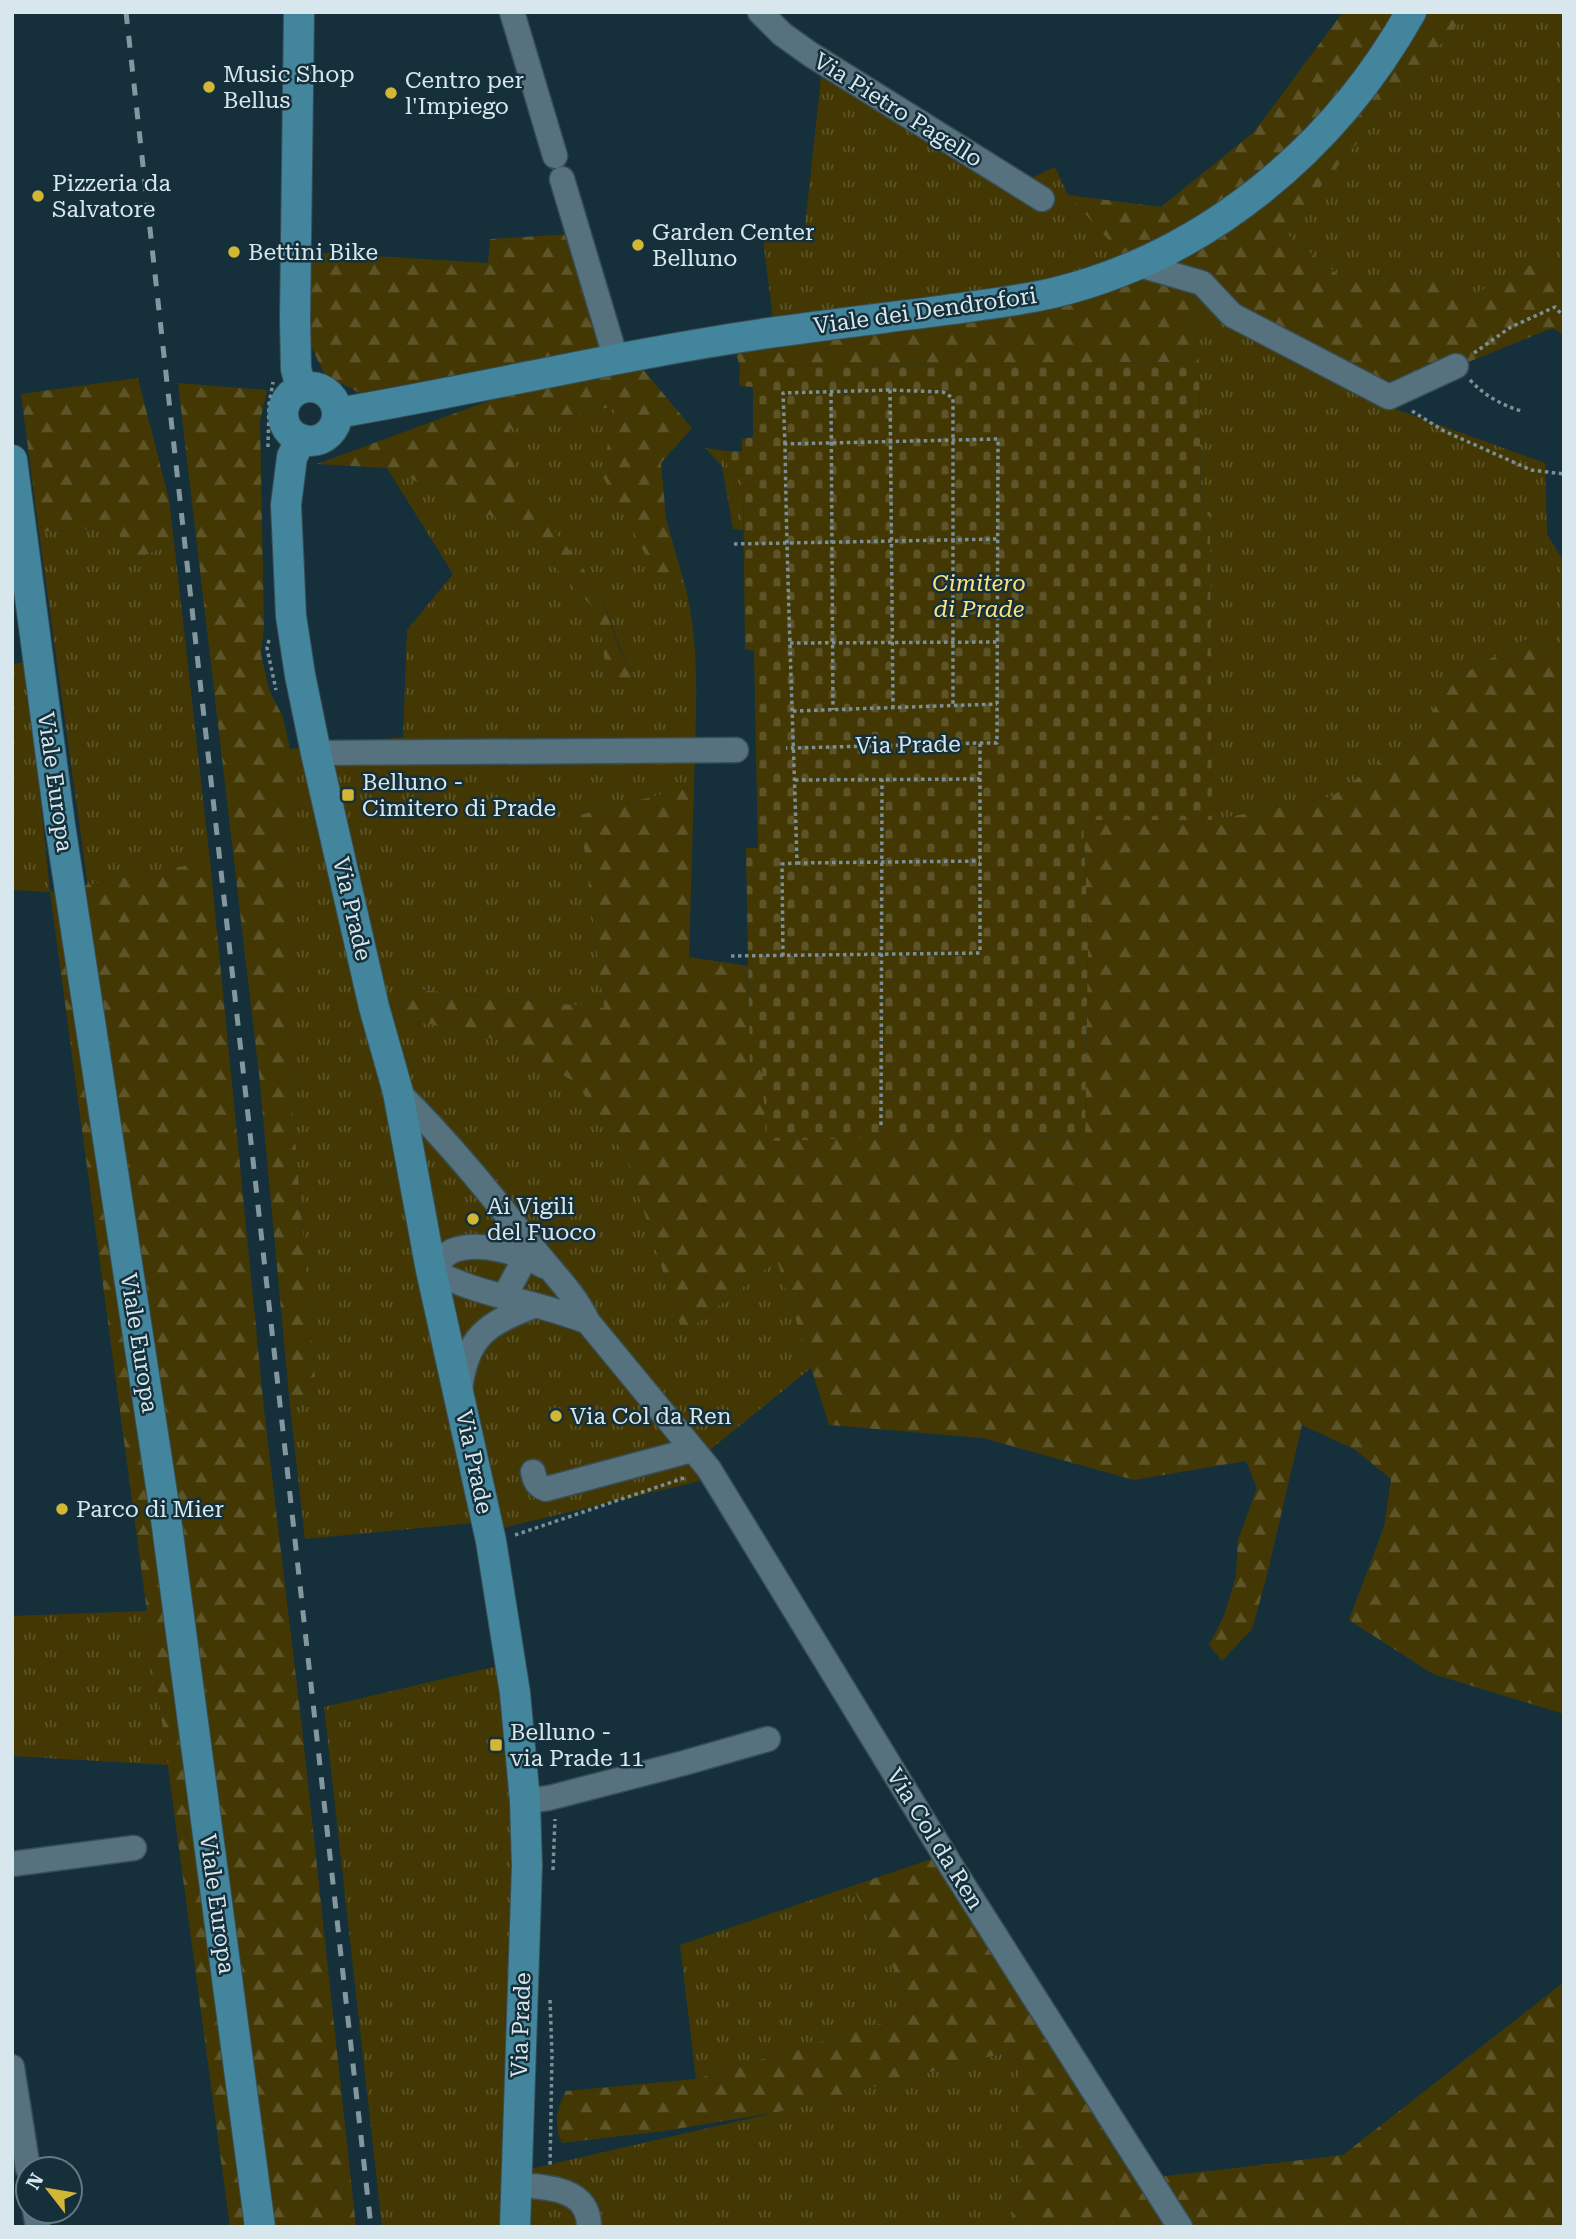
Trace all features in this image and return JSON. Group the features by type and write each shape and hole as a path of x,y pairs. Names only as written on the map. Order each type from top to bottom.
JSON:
{"main road":[{"path":"299,12 296,369 301,387"},
{"name":"Viale dei Dendrofori","path":"337,413 414,401 616,359 760,334 1055,293 1136,264 1217,222 1285,171 1354,99 1411,12"},
{"path":"301,387 314,387 325,391 334,400 337,413 330,432 311,441 300,439 287,429 282,413 288,398 301,387"},
{"name":"Via Prade","path":"300,439 292,457 288,481 287,559 290,616 316,753 374,1007 398,1093 431,1269 491,1541 511,1665 526,1801 527,1866 515,2227"},
{"name":"Viale Europa","path":"12,460 60,825 166,1519 260,2227"}],"street":[{"path":"512,12 616,359"},
{"name":"Via Pietro Pagello","path":"760,12 782,34 810,54 1042,200"},
{"path":"1136,264 1202,283 1232,315 1389,397 1456,366"},
{"path":"316,753 736,750"},
{"name":"Via Col da Ren","path":"398,1093 434,1128 520,1242 549,1268 580,1305 588,1322 709,1469 946,1857 1180,2227"},
{"path":"504,1297 521,1266 520,1242 461,1250 444,1256 431,1269 471,1288 534,1306 567,1313 588,1322"},
{"path":"460,1394 463,1367 481,1334 505,1316 534,1306"},
{"path":"533,1472 536,1482 546,1489 692,1450"},
{"path":"526,1801 561,1795 768,1739"},
{"path":"12,1864 134,1848"},
{"path":"12,2067 26,2155"},
{"path":"515,2185 565,2192 580,2198 589,2215 589,2227"}],"path":[{"path":"1521,411 1500,404 1482,393 1456,366 1511,327 1555,307 1564,317"},
{"name":"Via Prade","path":"890,390 894,708"},
{"name":"Via Prade","path":"797,863 783,393 890,390 943,392 953,398 953,706"},
{"name":"Via Prade","path":"831,393 833,710"},
{"path":"1389,397 1444,431 1531,470 1564,474"},
{"name":"Via Prade","path":"785,444 998,439 999,539 997,743 786,748"},
{"path":"734,544 999,539"},
{"path":"790,643 998,642"},
{"name":"Via Prade","path":"793,711 998,704"},
{"name":"Via Prade","path":"731,957 981,953 980,743"},
{"name":"Via Prade","path":"881,1125 882,779"},
{"name":"Via Prade","path":"795,780 980,779"},
{"path":"783,956 782,864 980,861"},
{"path":"505,1538 709,1469"}],"green space":[{"path":"1343,12 1468,12 1283,231 1342,278 1438,274 1471,296 1539,260 1564,266 1564,335 1552,328 1373,401 1192,306 1199,362 740,366 734,348 949,320 1143,278 1068,195 1161,207 1254,132"},
{"path":"1468,12 1564,12 1564,266 1539,260 1471,296 1438,274 1342,278 1283,231"},
{"path":"822,68 1010,189 1055,167 1068,195 1144,278 949,320 776,342 762,232 805,226"},
{"path":"573,234 609,346 360,393 325,375 302,327 307,252 488,263 490,239"},
{"path":"1192,305 1373,401 1545,463 1547,534 1564,562 1564,644 1524,640 1454,679 1413,739 1331,797 1212,820 1210,513 1201,512 1199,362"},
{"path":"631,355 692,428 661,463 666,519 684,582 661,583 602,475 615,406 508,430 517,480 599,590 618,645 640,689 608,689 599,614 519,529 387,468 317,464 608,357"},
{"name":"Cimitero di Prade","path":"1199,362 1201,512 1210,512 1212,820 1083,820 1088,932 1085,1137 961,1135 766,1141 762,1068 750,1069 746,848 758,848 754,651 745,649 743,479 728,479 727,451 742,451 742,439 753,437 753,387 739,386 740,366"},
{"path":"138,378 169,500 174,542 137,559 113,527 39,532 21,394"},
{"path":"178,383 267,390 260,421 264,626 261,654 269,690 283,717 290,749 289,1066 317,1401 290,1406 259,1074"},
{"path":"615,406 638,538 661,583 684,582 690,607 696,684 694,786 580,815 604,1008 402,988 403,1018 512,1043 576,1083 626,1156 683,1334 777,1260 811,1368 690,1466 704,1480 477,1534 473,1523 305,1539 290,1406 317,1401 289,1066 290,749 403,737 407,630 453,574 387,468 519,529 599,614 608,689 639,689 599,590 516,480 508,430"},
{"path":"705,448 727,451 728,479 743,478 743,530 733,529 722,466"},
{"path":"113,527 137,559 174,542 210,861 88,887 39,532"},
{"path":"1524,640 1564,644 1564,1714 1433,1674 1349,1620 1384,1527 1391,1479 1354,1449 1302,1425 1252,1629 1222,1661 1209,1645 1224,1616 1236,1576 1238,1540 1257,1488 1246,1461 1134,1480 983,1438 829,1425 777,1260 683,1334 626,1156 576,1083 512,1043 403,1018 401,988 604,1008 580,815 694,786 689,957 748,966 750,1068 762,1068 961,1135 1085,1137 1088,932 1083,820 1212,820 1331,797 1413,739 1454,679"},
{"path":"26,662 50,892 12,890 12,664"},
{"path":"210,861 264,1409 302,1728 356,2227 230,2227 50,892"},
{"path":"147,1611 168,1765 12,1756 12,1616"},
{"path":"502,1665 513,1833 504,2175 778,2112 1020,2049 1021,2202 1005,2227 382,2227 324,1707"},
{"path":"943,1855 1159,2177 1343,2155 1564,1982 1564,2227 1005,2227 1021,2202 1019,2049 778,2112 664,2131 562,2143 557,2116 566,2091 696,2079 916,2013 852,1886"},
{"path":"852,1886 916,2013 696,2079 680,1945"}],"railway":[{"path":"126,12 371,2227"}],"place":[{"name":"Music Shop Bellus","path":"209,87"},
{"name":"Centro per l'Impiego","path":"391,93"},
{"name":"Pizzeria da Salvatore","path":"38,196"},
{"name":"Garden Center Belluno","path":"638,245"},
{"name":"Bettini Bike","path":"234,252"},
{"name":"Belluno - Cimitero di Prade","path":"348,795"},
{"name":"Ai Vigili del Fuoco","path":"473,1219"},
{"name":"Via Col da Ren","path":"556,1416"},
{"name":"Parco di Mier","path":"62,1509"},
{"name":"Belluno - via Prade 11","path":"496,1745"}]}
